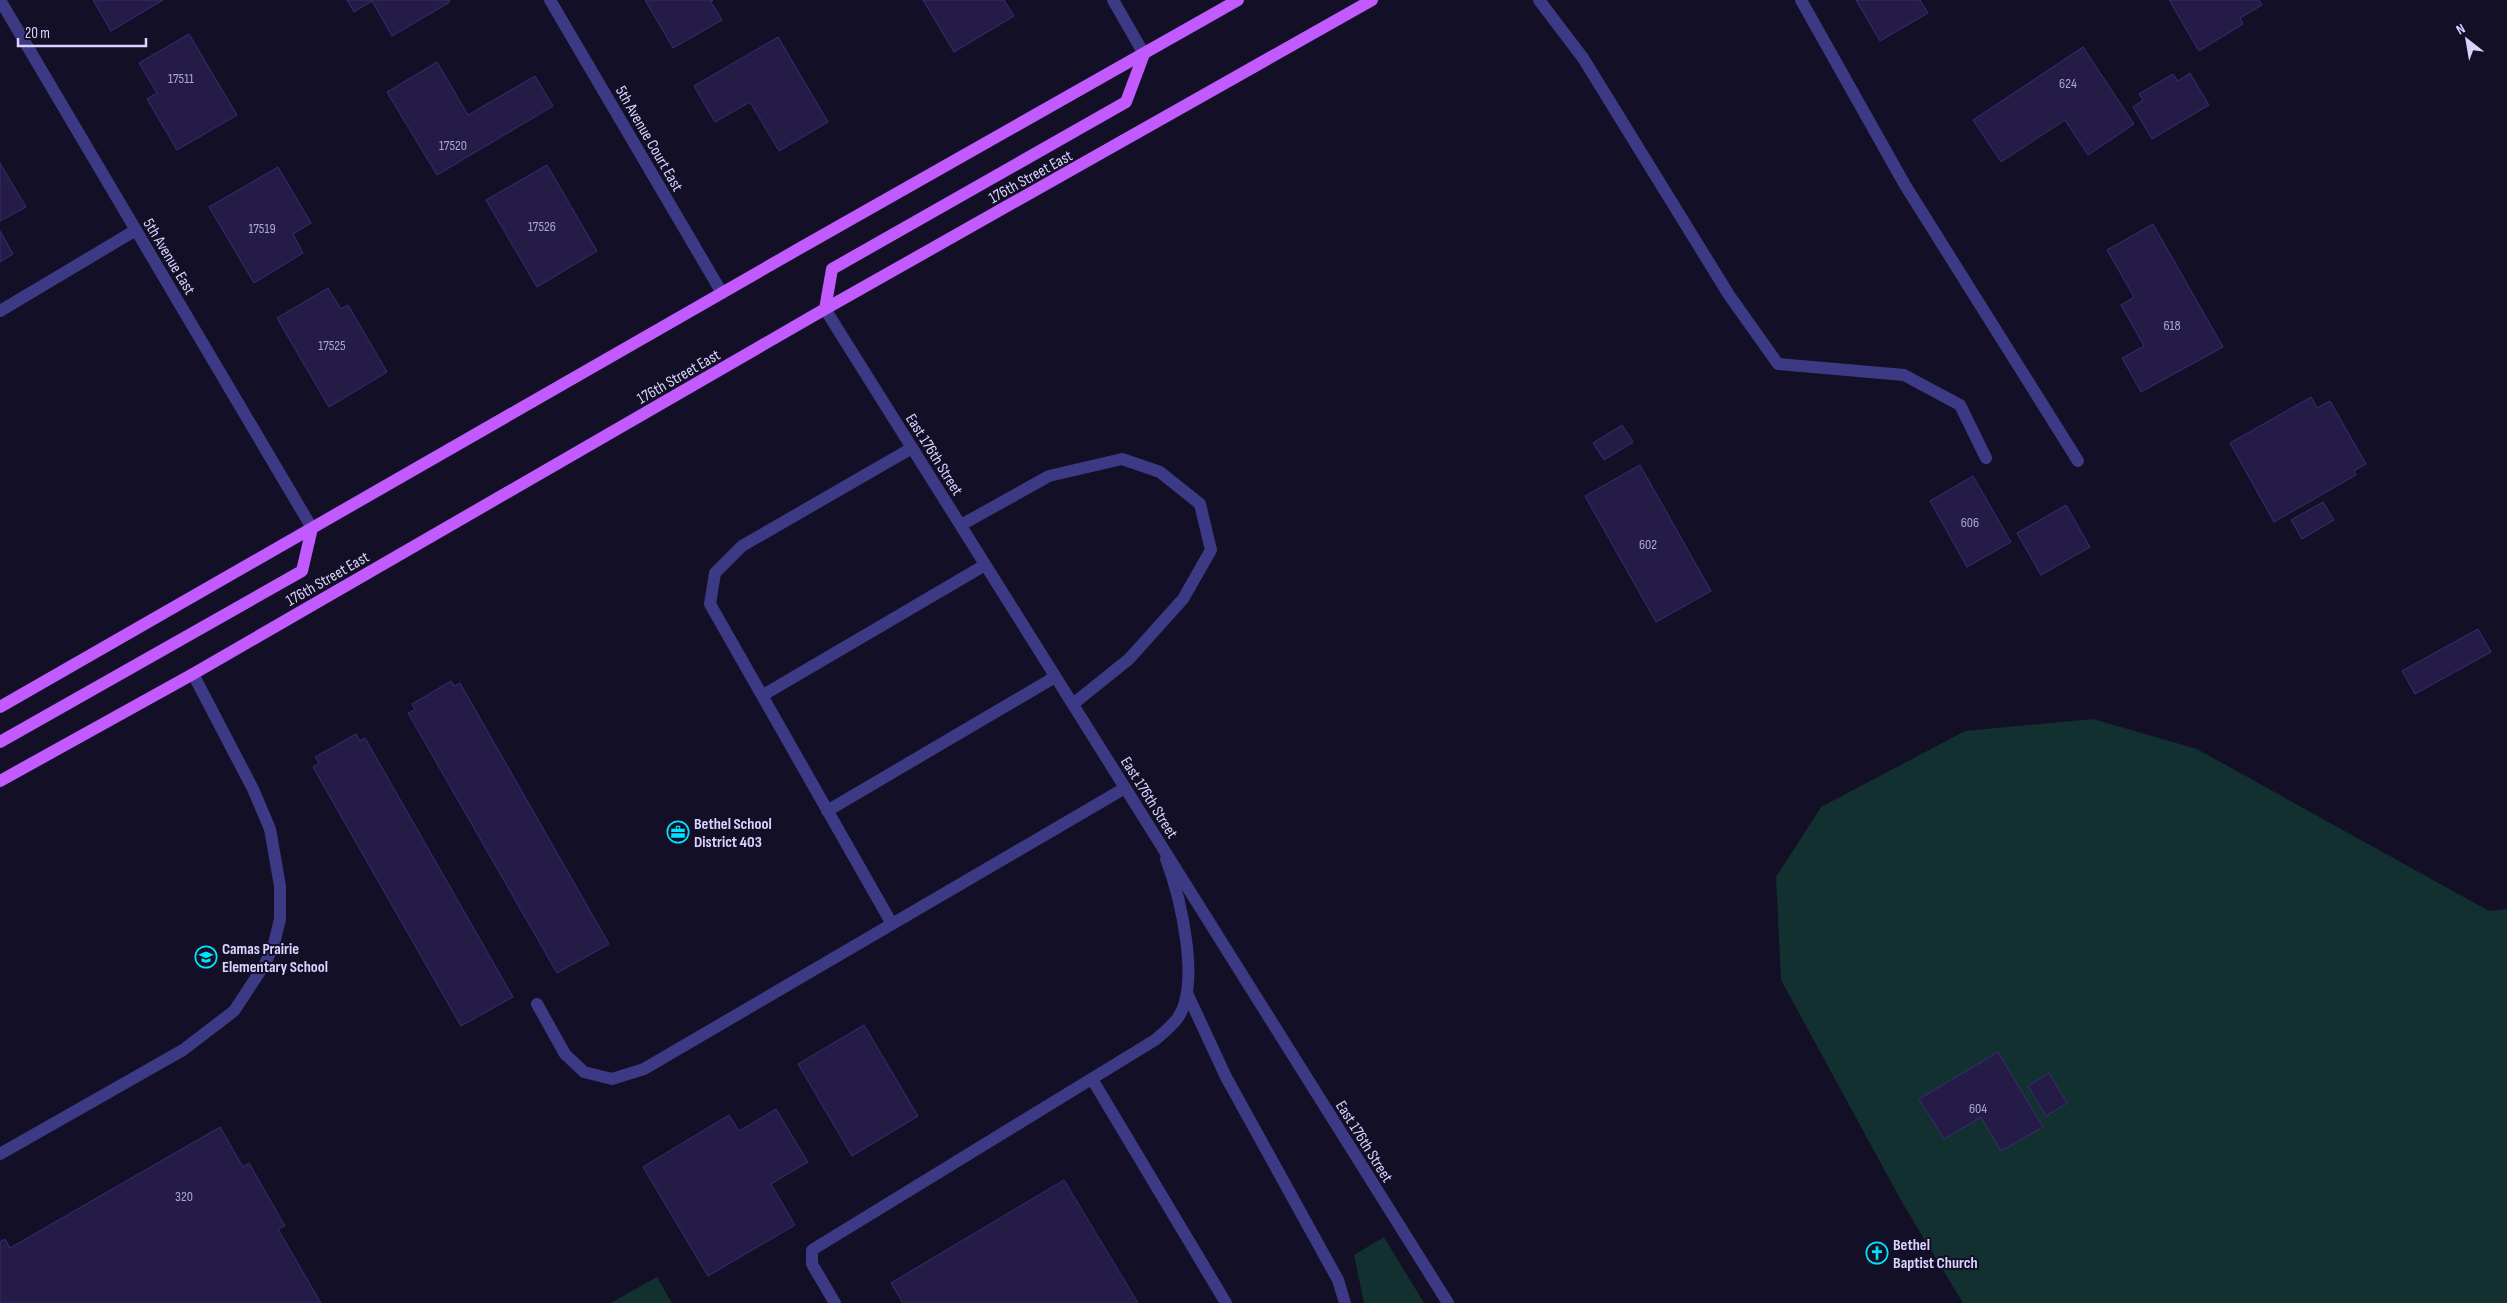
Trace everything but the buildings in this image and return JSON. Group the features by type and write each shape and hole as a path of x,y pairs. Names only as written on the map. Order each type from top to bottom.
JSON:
{"main road":[{"path":"0,706 1238,0"},
{"name":"176th Street East","path":"0,781 192,674 825,309 1372,0"},
{"path":"825,309 832,269 1126,102 1144,54"},
{"path":"0,742 302,571 312,528"}],"street":[{"name":"5th Avenue East","path":"0,0 312,528"},
{"name":"5th Avenue Court East","path":"550,0 722,293"},
{"path":"1113,0 1144,54"},
{"path":"1540,0 1583,58 1729,295 1778,364 1904,375 1960,405 1986,458"},
{"path":"1801,0 1905,186 2078,461"},
{"path":"0,311 136,230"},
{"name":"East 176th Street","path":"825,309 1448,1303"},
{"path":"892,924 710,604 715,573 742,546 912,448"},
{"path":"961,525 1050,476 1122,458 1160,472 1200,504 1211,550 1183,599 1129,660 1073,704"},
{"path":"763,695 985,565"},
{"path":"0,1154 183,1050 207,1033 234,1011 254,983 274,944 280,919 280,886 270,829 253,789 192,674"},
{"path":"827,811 1056,677"},
{"path":"537,1004 565,1054 584,1072 612,1079 644,1069 1125,788"},
{"path":"835,1303 812,1264 812,1250 1154,1040 1178,1019 1187,993 1186,938 1178,891 1162,847"},
{"path":"1187,993 1226,1077 1338,1280 1345,1303"},
{"path":"1092,1079 1226,1303"}],"green space":[{"path":"2093,719 2197,749 2489,911 2507,909 2507,1303 1963,1303 1903,1204 1781,980 1776,877 1821,807 1965,731"},
{"path":"1384,1237 1424,1303 1364,1303 1354,1255"},
{"path":"657,1277 672,1303 611,1303 614,1301"}],"place":[{"name":"Bethel School District 403","path":"678,832"},
{"name":"Camas Prairie Elementary School","path":"206,957"},
{"name":"Bethel Baptist Church","path":"1877,1253"}]}
